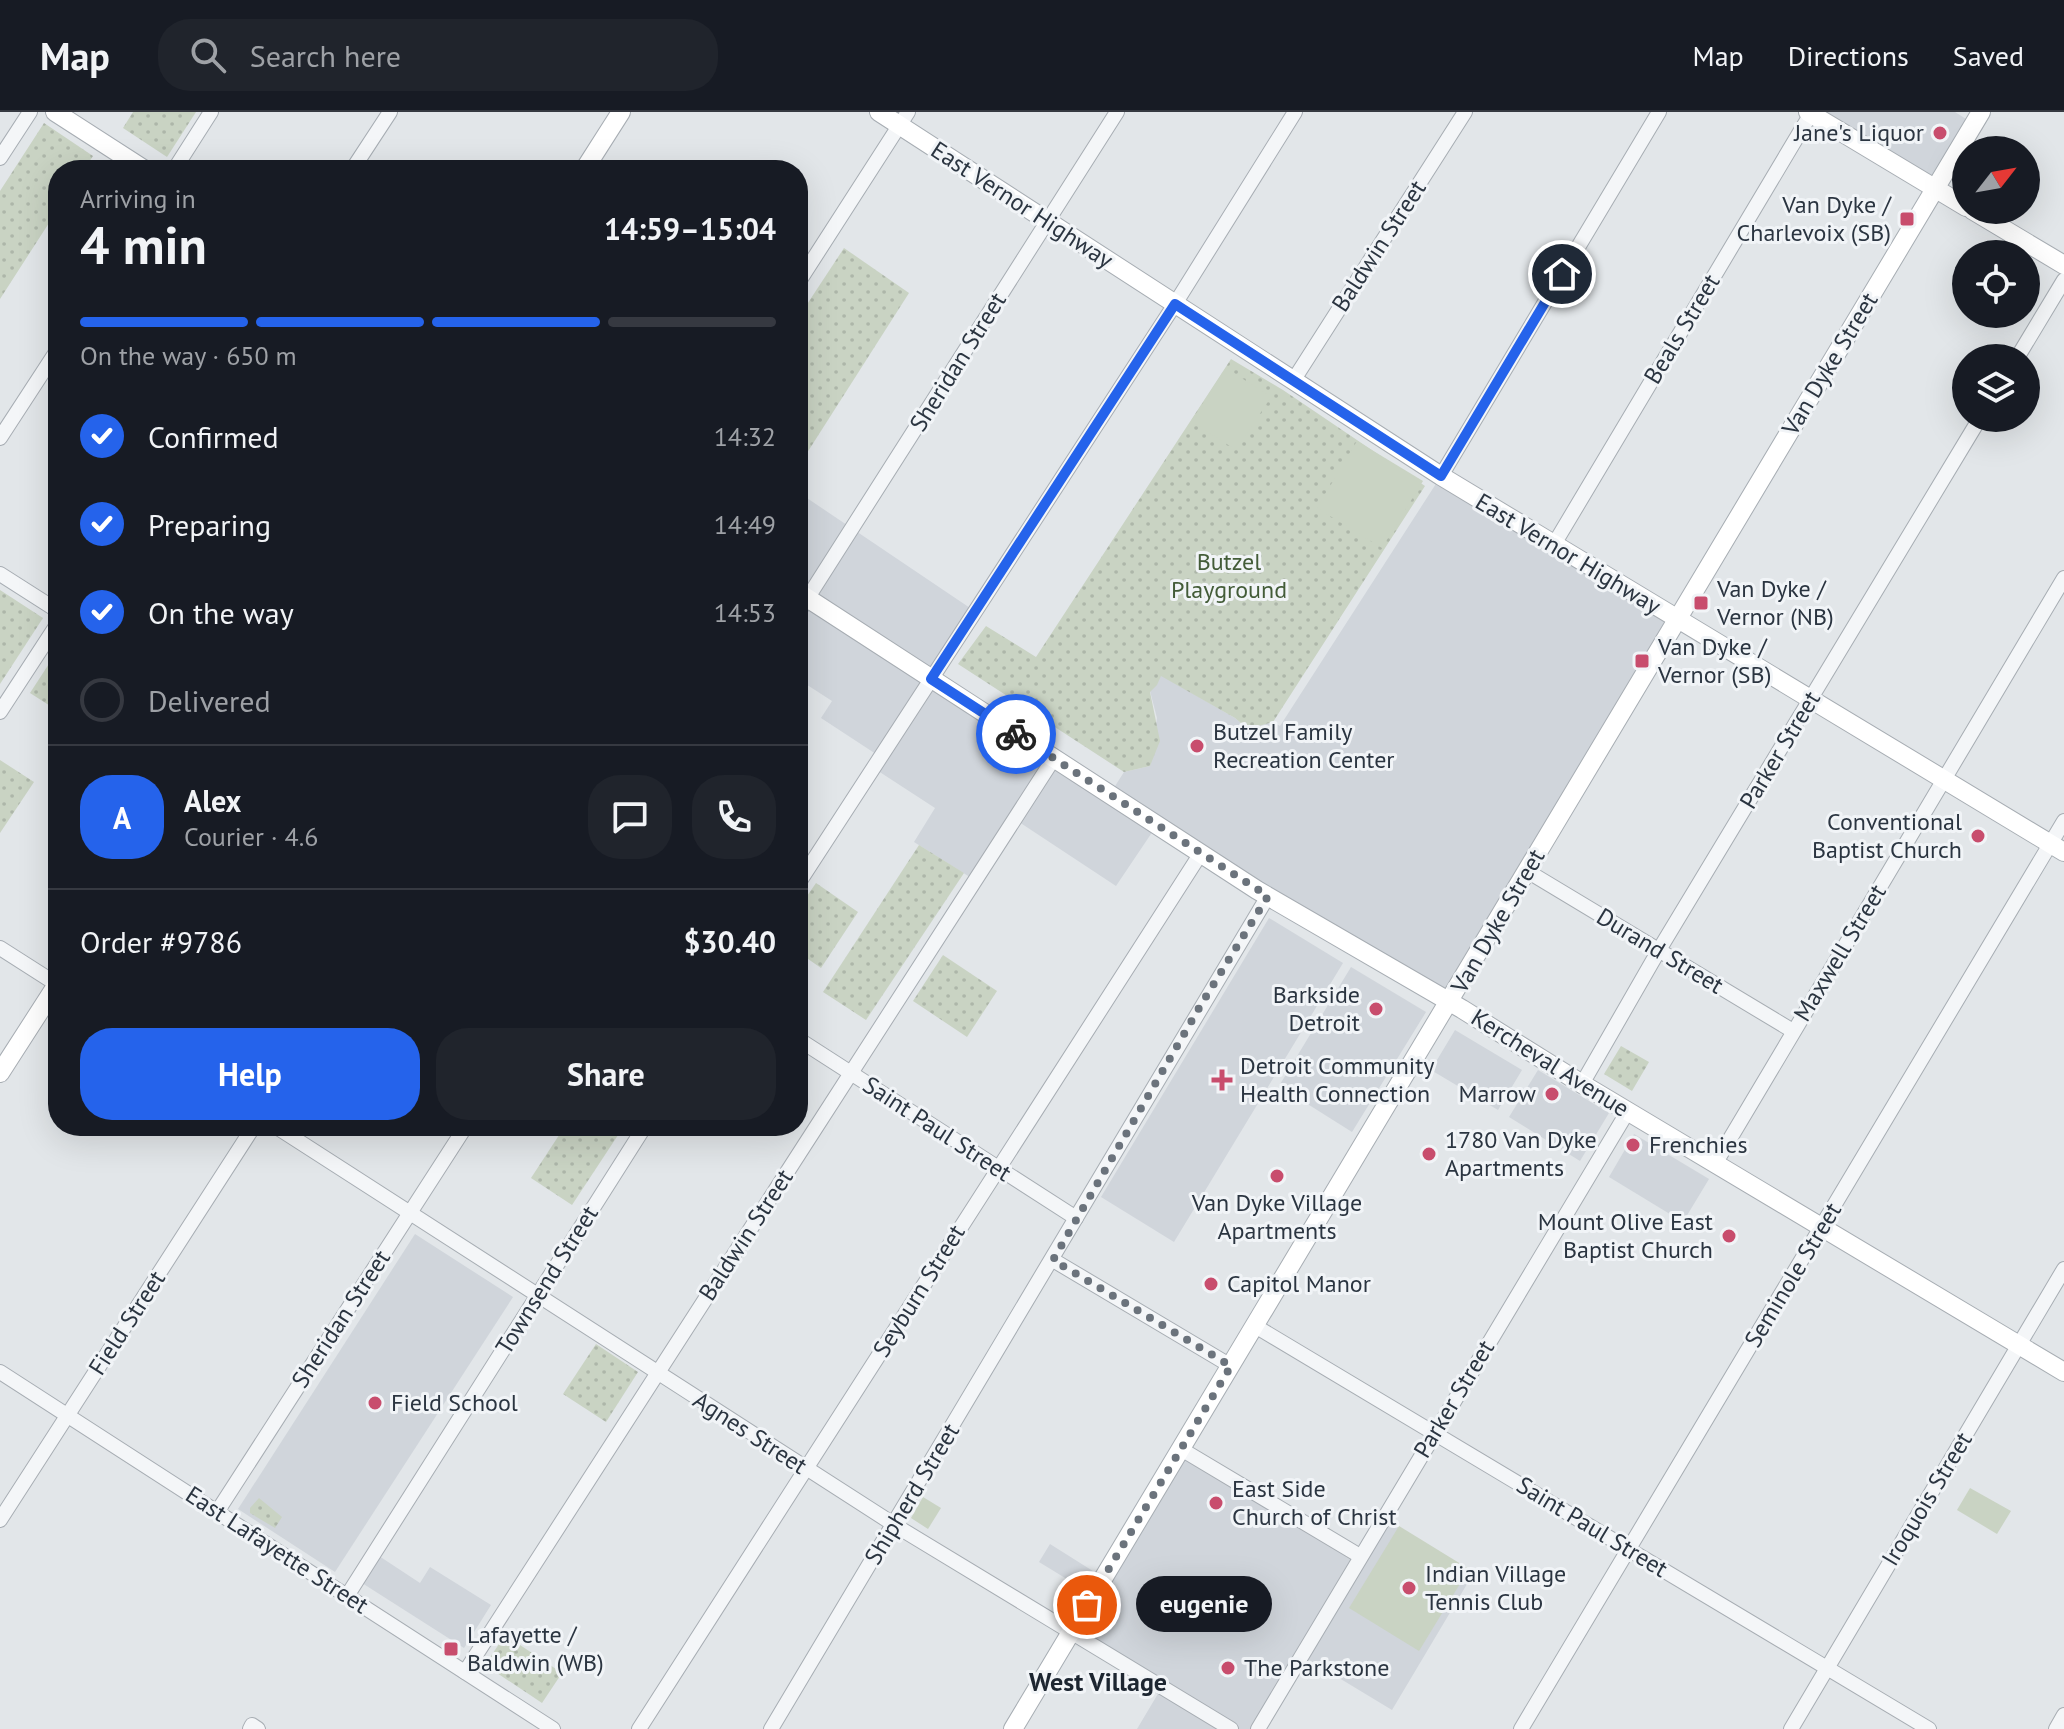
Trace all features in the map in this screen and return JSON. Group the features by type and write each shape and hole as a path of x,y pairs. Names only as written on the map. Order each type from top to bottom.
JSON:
{"street":[{"path":"0,158 30,112"},
{"path":"55,112 129,160"},
{"path":"180,160 211,112"},
{"path":"359,160 390,112"},
{"path":"590,160 621,112"},
{"name":"East Vernor Highway","path":"879,112 904,119 1047,221 1553,546 2057,848"},
{"name":"Sheridan Street","path":"808,590 1117,112"},
{"path":"808,869 1175,304 1295,112"},
{"name":"Baldwin Street","path":"1293,381 1465,112"},
{"path":"1441,476 1659,112"},
{"name":"Van Dyke Street","path":"1013,1729 1981,112"},
{"path":"1810,113 1952,198"},
{"name":"Beals Street","path":"1553,546 1810,113"},
{"path":"808,268 904,119"},
{"path":"1995,224 2064,265"},
{"path":"2025,344 2064,280"},
{"path":"0,438 48,364"},
{"name":"Parker Street","path":"1582,1084 1659,950 1972,432"},
{"path":"0,574 48,605"},
{"name":"Maxwell Street","path":"1715,1164 2064,578"},
{"name":"Kercheval Avenue","path":"808,605 931,679 1268,896 1450,1002 2064,1372"},
{"path":"0,712 48,638"},
{"name":"Baldwin Street","path":"465,1672 1054,758"},
{"name":"Seminole Street","path":"1521,1729 1821,1228 2057,848 2064,821"},
{"name":"Seyburn Street","path":"639,1729 1201,853"},
{"name":"Durand Street","path":"1527,871 1793,1031"},
{"path":"1076,1218 1268,896"},
{"path":"0,948 48,978"},
{"path":"0,1073 48,999"},
{"name":"Saint Paul Street","path":"808,1045 1076,1218"},
{"name":"Parker Street","path":"1258,1729 1628,1111"},
{"name":"Field Street","path":"0,1520 248,1136"},
{"name":"Agnes Street","path":"291,1136 893,1525 1231,1729"},
{"name":"Sheridan Street","path":"217,1512 460,1136"},
{"name":"Townsend Street","path":"347,1596 639,1136"},
{"name":"Shipherd Street","path":"771,1729 1076,1218"},
{"path":"1053,1260 1231,1366"},
{"name":"Iroquois Street","path":"1791,1729 2064,1269"},
{"name":"Saint Paul Street","path":"1255,1326 1929,1729"},
{"name":"East Lafayette Street","path":"0,1372 553,1729"},
{"path":"1181,1449 1360,1556"},
{"path":"2056,1729 2064,1715"}],"shaded area":[{"path":"1808,112 1955,112 1974,124 1967,136 1952,136 1952,160 1935,188"},
{"path":"1441,476 1677,620 1450,1002 1157,825 1116,886 1013,818 973,879 914,842 935,808 872,767 879,756 821,718 832,701 808,685 808,499 976,612 931,678 1110,794 1124,772 1150,766 1157,718 1150,691 1161,675 1235,718 1248,729 1273,722 1280,726"},
{"name":"Detroit Community Health Connection","path":"1269,918 1343,963 1174,1242 1101,1197"},
{"path":"1351,967 1426,1012 1352,1132 1279,1086"},
{"path":"1455,1030 1522,1070 1498,1110 1431,1070"},
{"path":"1538,1070 1609,1113 1580,1161 1509,1117"},
{"path":"1634,1134 1709,1179 1683,1222 1609,1177"},
{"name":"Field School","path":"415,1234 513,1297 335,1572 238,1509"},
{"path":"1181,1449 1360,1556 1383,1518 1473,1574 1392,1710 1301,1655 1258,1729 1137,1729 1162,1687 1071,1632 1093,1595 1039,1562 1050,1544 1104,1578"},
{"path":"379,1556 420,1583 430,1567 491,1605 464,1648 362,1583"}],"green space":[{"path":"133,112 196,112 167,157 123,128"},
{"path":"44,123 93,156 90,160 48,160 48,225 0,299 0,191"},
{"path":"844,248 909,293 808,451 808,303"},
{"name":"Butzel Playground","path":"1231,359 1283,390 1425,486 1273,722 1248,729 1235,718 1161,676 1150,692 1160,741 1150,766 1124,772 958,664 986,626 1036,657"},
{"path":"1226,368 1271,397 1236,450 1191,421"},
{"path":"1357,441 1423,481 1382,548 1317,508"},
{"path":"0,590 43,618 0,684"},
{"path":"48,665 48,705 30,693"},
{"path":"0,760 34,782 0,833"},
{"path":"919,845 964,873 866,1020 823,992"},
{"path":"816,883 858,912 821,968 808,959 808,895"},
{"path":"943,955 997,991 967,1037 913,1001"},
{"path":"1621,1046 1649,1062 1632,1091 1604,1074"},
{"path":"558,1136 617,1136 572,1205 531,1178"},
{"path":"596,1344 638,1372 606,1422 563,1394"},
{"path":"1970,1488 2011,1511 1997,1534 1957,1510"},
{"path":"923,1497 941,1508 928,1529 911,1518"},
{"path":"259,1498 282,1517 275,1528 250,1513 250,1508"},
{"name":"Indian Village Tennis Club","path":"1399,1526 1469,1569 1419,1651 1349,1608"},
{"path":"505,1635 562,1673 542,1703 485,1665"}],"way so far":[{"path":"1016,734 1268,896 1202,1003 1053,1260 1231,1366 1087,1605"}],"place":[{"name":"Jane's Liquor","path":"1940,133"},
{"name":"Van Dyke / Charlevoix (SB)","path":"1907,219"},
{"name":"Van Dyke / Vernor (NB)","path":"1701,603"},
{"name":"Van Dyke / Vernor (SB)","path":"1642,661"},
{"name":"Butzel Family Recreation Center","path":"1197,746"},
{"name":"Conventional Baptist Church","path":"1978,836"},
{"name":"Barkside Detroit","path":"1376,1009"},
{"name":"Detroit Community Health Connection","path":"1222,1080"},
{"name":"Marrow","path":"1552,1094"},
{"name":"Frenchies","path":"1633,1145"},
{"name":"1780 Van Dyke Apartments","path":"1429,1154"},
{"name":"Van Dyke Village Apartments","path":"1277,1176"},
{"name":"Mount Olive East Baptist Church","path":"1729,1236"},
{"name":"Capitol Manor","path":"1211,1284"},
{"name":"Field School","path":"375,1403"},
{"name":"East Side Church of Christ","path":"1216,1503"},
{"name":"Indian Village Tennis Club","path":"1409,1588"},
{"name":"eugenie","path":"1087,1605"},
{"name":"Lafayette / Baldwin (WB)","path":"451,1649"},
{"name":"The Parkstone","path":"1228,1668"}],"district":[{"name":"West Village","path":"1098,1682"}],"route":[{"path":"1016,734 931,679 1175,304 1441,476 1562,274"}]}
